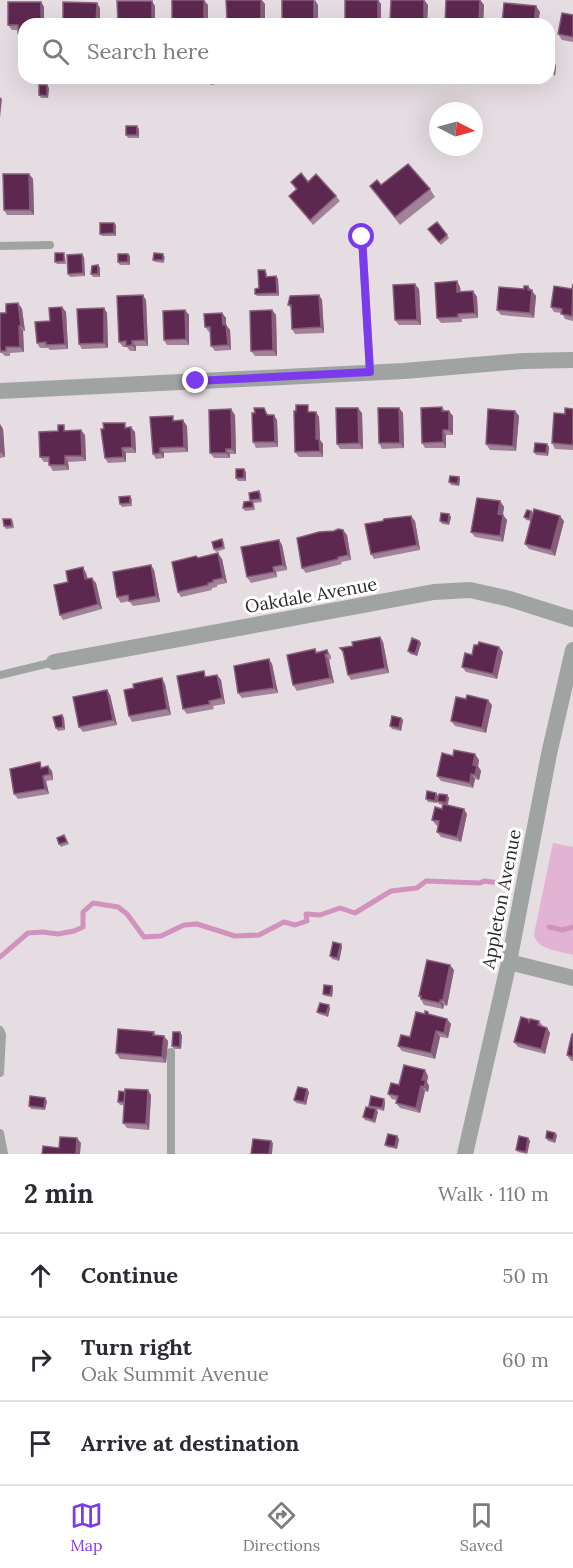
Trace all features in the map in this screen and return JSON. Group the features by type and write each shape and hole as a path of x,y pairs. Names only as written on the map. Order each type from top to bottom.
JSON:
{"street":[{"path":"0,391 573,360"},
{"name":"Oakdale Avenue","path":"54,662 434,592 470,590 510,599 573,619"},
{"name":"Appleton Avenue","path":"465,1154 509,962 545,776 573,650"},
{"path":"509,962 573,978"}],"lane":[{"path":"362,237 370,372"},
{"path":"0,246 50,245"},
{"path":"0,675 54,662"},
{"path":"0,1030 2,1035 0,1073"},
{"path":"171,1052 171,1154"},
{"path":"0,1133 4,1154"}],"shaded area":[{"path":"553,843 573,847 573,955 544,947 534,934"}],"building":[{"path":"172,0 204,0 204,18 172,18"},
{"path":"226,0 261,0 261,18 227,18"},
{"path":"282,0 314,0 314,18 282,18"},
{"path":"345,0 378,0 378,18 345,18"},
{"path":"391,0 424,0 424,18 390,18"},
{"path":"446,0 480,0 479,18 445,18"},
{"path":"117,1 152,1 152,18 118,18"},
{"path":"8,2 41,2 41,18 18,18 18,25 8,25"},
{"path":"63,2 97,3 96,18 63,18"},
{"path":"504,3 536,6 535,18 503,18"},
{"path":"562,13 573,15 573,37 558,34"},
{"path":"39,85 47,85 47,96 39,95"},
{"path":"126,126 137,126 137,135 126,135"},
{"path":"408,164 430,189 395,217 370,186 377,180 381,185"},
{"path":"301,173 308,182 316,174 336,196 310,220 289,196 297,189 291,182"},
{"path":"3,174 29,174 30,210 4,210"},
{"path":"437,222 447,235 439,242 428,229"},
{"path":"100,223 114,223 114,233 100,234"},
{"path":"55,253 64,253 64,261 55,262"},
{"path":"154,253 163,254 163,260 153,260"},
{"path":"82,254 83,273 68,274 67,255"},
{"path":"118,254 128,254 128,262 118,262"},
{"path":"98,265 98,274 91,274 92,266"},
{"path":"258,270 265,270 266,277 276,276 277,293 255,294 255,289 259,288"},
{"path":"457,281 457,292 473,291 475,313 437,318 435,283"},
{"path":"415,284 417,320 395,320 393,285"},
{"path":"573,284 572,316 561,314 562,309 551,307 554,286 572,289"},
{"path":"524,286 532,290 530,313 497,310 499,287 524,289"},
{"path":"143,295 145,340 132,341 132,345 126,346 126,341 119,342 117,296"},
{"path":"319,295 321,327 292,329 291,305 288,305 290,296"},
{"path":"18,303 21,326 19,326 20,347 6,347 6,351 1,351 0,313 6,313 6,304"},
{"path":"62,307 65,344 37,343 35,322 50,321 49,308"},
{"path":"104,308 104,343 79,344 77,309"},
{"path":"185,310 186,339 164,340 163,311"},
{"path":"272,310 273,350 251,351 250,311"},
{"path":"222,313 228,345 211,346 210,327 205,327 204,314"},
{"path":"296,405 308,405 308,412 316,412 316,439 319,439 320,451 295,452 294,411 296,411"},
{"path":"442,407 442,411 449,411 449,430 443,430 443,442 422,443 421,408"},
{"path":"254,408 264,408 267,415 274,415 275,442 253,442 252,413 255,413"},
{"path":"336,408 358,408 359,443 337,444"},
{"path":"378,408 399,408 400,443 379,443"},
{"path":"565,408 573,409 573,445 552,443 554,413 565,414"},
{"path":"231,409 232,449 226,449 226,453 210,453 209,410"},
{"path":"488,409 515,411 513,446 486,444"},
{"path":"173,416 173,421 183,420 184,447 160,448 160,453 153,454 150,417"},
{"path":"103,423 125,423 125,428 131,427 132,447 122,448 123,457 105,458 101,429 104,429"},
{"path":"58,425 64,425 64,431 81,430 82,456 65,456 65,465 49,465 49,457 40,457 39,432 58,431"},
{"path":"535,443 547,444 546,453 534,452"},
{"path":"236,469 244,469 244,478 236,478"},
{"path":"450,476 459,477 457,484 449,482"},
{"path":"259,491 260,499 250,500 249,493"},
{"path":"130,496 130,503 120,504 119,497"},
{"path":"477,498 500,501 498,514 503,515 500,536 471,532"},
{"path":"252,501 253,507 243,508 244,502"},
{"path":"534,509 560,516 551,550 525,544"},
{"path":"527,510 531,511 529,519 524,517"},
{"path":"441,513 449,514 448,523 440,521"},
{"path":"411,516 417,545 371,554 365,524"},
{"path":"3,519 11,519 12,526 4,526"},
{"path":"338,529 343,530 348,555 302,568 297,538"},
{"path":"222,539 223,547 214,549 212,542"},
{"path":"279,540 283,565 273,567 274,572 247,577 241,547"},
{"path":"218,553 223,578 213,580 208,585 178,592 172,562"},
{"path":"151,565 156,596 129,601 128,595 117,597 113,572"},
{"path":"83,567 85,579 92,578 98,604 60,615 54,585 68,582 66,571"},
{"path":"380,637 385,668 348,675 343,651 340,648 353,646 352,642"},
{"path":"412,638 419,641 415,654 408,651"},
{"path":"479,642 499,647 493,674 462,667 465,653 472,655 474,645 478,645"},
{"path":"315,649 316,653 327,650 328,654 325,654 330,678 293,685 287,655"},
{"path":"269,659 274,688 238,693 234,666"},
{"path":"204,671 205,677 217,675 222,698 209,701 210,704 183,709 177,676"},
{"path":"162,678 167,709 129,716 124,690 134,688 133,684"},
{"path":"107,690 113,720 79,727 73,697"},
{"path":"467,695 488,700 482,728 451,721 456,697 466,699"},
{"path":"62,715 63,727 56,728 53,717"},
{"path":"392,716 401,718 399,728 390,726"},
{"path":"454,750 475,754 473,765 477,766 475,775 471,774 470,783 437,776 442,753 453,756"},
{"path":"40,762 41,768 48,766 50,774 43,776 45,789 14,794 10,769"},
{"path":"427,791 436,793 435,801 426,799"},
{"path":"439,794 447,795 446,803 437,801"},
{"path":"443,804 464,809 457,837 437,832 439,821 432,820 435,807 442,809"},
{"path":"64,835 67,842 59,844 57,838"},
{"path":"333,942 341,944 337,958 330,956"},
{"path":"427,960 450,965 443,1000 440,1000 440,1003 421,999 419,996"},
{"path":"324,985 332,986 330,995 323,994"},
{"path":"320,1003 329,1005 326,1014 317,1012"},
{"path":"425,1011 447,1019 444,1033 436,1031 431,1053 398,1046 401,1035 410,1037 416,1012 425,1014"},
{"path":"521,1017 528,1019 529,1022 530,1019 539,1021 538,1025 547,1028 541,1049 514,1042"},
{"path":"118,1029 154,1032 153,1035 164,1036 162,1057 116,1053"},
{"path":"173,1032 180,1032 180,1047 172,1046"},
{"path":"573,1034 573,1057 567,1055"},
{"path":"404,1065 425,1070 422,1080 426,1080 424,1087 421,1086 416,1108 396,1103 398,1096 388,1094 391,1083 399,1085"},
{"path":"298,1087 307,1089 304,1102 294,1100"},
{"path":"125,1089 148,1090 146,1124 123,1123"},
{"path":"119,1091 125,1092 124,1102 118,1102"},
{"path":"30,1096 45,1098 44,1108 29,1106"},
{"path":"371,1096 384,1099 382,1108 369,1106"},
{"path":"366,1107 376,1109 373,1120 363,1117"},
{"path":"547,1131 555,1133 553,1140 546,1138"},
{"path":"388,1134 397,1136 395,1147 385,1145"},
{"path":"519,1136 528,1138 526,1152 516,1150"},
{"path":"60,1137 77,1138 76,1154 42,1154 43,1146 59,1148"},
{"path":"253,1139 271,1141 269,1154 251,1154"}],"waterway":[{"path":"0,957 28,933 58,934 83,927 83,912 93,903 118,907 127,914 144,937 161,936 184,925 197,924 235,936 259,935 284,922 295,925 307,921 306,914 320,915 340,908 355,913 391,891 417,888 426,881 499,883"},
{"path":"549,927 562,930 573,927"}],"route":[{"path":"196,381 370,372 362,237"}]}
